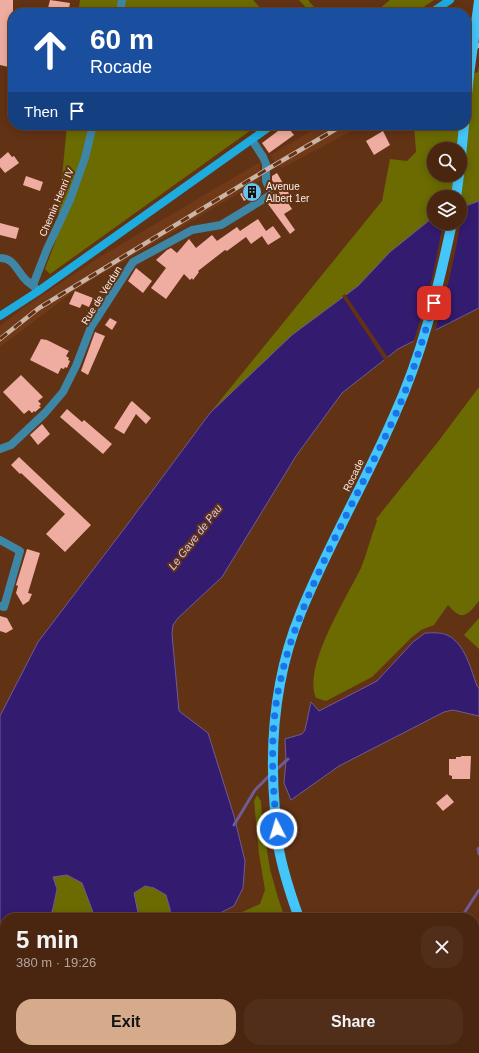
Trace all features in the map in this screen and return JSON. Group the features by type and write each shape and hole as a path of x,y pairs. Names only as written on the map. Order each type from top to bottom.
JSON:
{"main road":[{"path":"438,8 450,0"},
{"path":"471,60 479,1"},
{"path":"0,316 35,288 57,278 265,130"},
{"path":"462,142 464,130"},
{"name":"Rocade","path":"297,913 286,879 278,843 273,790 273,736 280,679 300,613 395,416 413,369 434,303 450,230"}],"street":[{"name":"Chemin Henri IV","path":"35,288 47,249 70,200 92,130"},
{"name":"Rue de Verdun","path":"0,449 11,445 45,413 63,392 76,366 91,327 133,262 192,230 221,225 272,194 266,181 266,164 252,140"},
{"path":"0,258 9,260 13,263 26,280 35,288"},
{"path":"0,540 20,551 4,607 0,606"}],"shaded area":[{"path":"80,0 253,0 260,8 79,8"},
{"path":"299,0 308,0 315,8 306,8"},
{"path":"390,0 434,0 422,8 380,8"},
{"path":"479,66 479,201 467,205 467,190 427,190 427,222 390,252 358,286 292,335 210,413 382,201 390,159 407,161 416,152 414,130 471,130 471,74 478,72"},
{"path":"67,130 251,130 50,274 45,269 56,240"},
{"path":"312,130 354,130 282,168 275,163 270,155"},
{"path":"260,162 261,180 77,289 0,347 0,326 29,304 98,258"},
{"path":"479,387 479,601 470,612 464,615 457,613 448,605 434,625 421,630 411,638 372,677 326,701 316,698 313,685 315,669 320,651 328,632 361,568 377,521 376,519 437,443"},
{"path":"479,618 479,649 464,635"},
{"path":"257,795 261,801 262,819 270,869 283,913 240,913 260,904 265,890 259,854 254,801"},
{"path":"67,875 82,883 93,913 52,913 57,890 53,877"},
{"path":"145,886 154,888 166,895 170,913 138,913 133,892"}],"water":[{"name":"Le Gave de Pau","path":"479,201 479,308 398,349 342,393 296,456 222,577 178,618 173,625 172,634 179,711 208,733 234,816 245,861 243,888 234,906 220,913 170,913 166,895 154,888 145,886 134,893 138,913 93,913 82,883 67,875 53,877 57,889 52,913 0,913 0,716 38,642 210,413 292,335 358,286 390,252 427,222 427,230 467,230 467,205"},
{"path":"425,633 439,633 447,635 463,650 479,688 479,716 453,710 444,712 339,766 291,800 284,783 286,761 285,739 302,734 305,730 311,702 319,711 377,681 413,642"}],"pier":[{"path":"442,230 459,230 449,280 435,332 413,343 427,298"},
{"path":"345,294 389,359 385,361 342,296"}],"building":[{"path":"0,0 13,0 13,8 8,8 8,67 0,65"},
{"path":"50,0 70,3 69,8 48,8"},
{"path":"279,130 290,130 294,135 269,153 262,143"},
{"path":"383,131 390,145 374,155 366,141"},
{"path":"8,152 12,157 14,156 19,163 5,173 0,167 0,159"},
{"path":"277,173 291,197 286,200 292,209 284,214 295,230 290,234 268,204 281,196 272,180 272,176"},
{"path":"26,176 43,182 40,191 23,185"},
{"name":"Avenue Albert 1er","path":"255,185 261,194 244,201 240,194"},
{"path":"258,219 266,231 273,226 281,237 268,245 262,236 251,244 246,237 227,251 225,250 198,271 199,272 193,280 192,278 190,280 184,274 166,299 151,288 166,268 156,260 167,250 171,248 177,253 189,239 196,248 212,235 217,241 237,227 240,231"},
{"path":"0,223 19,228 16,239 0,235"},
{"path":"136,268 152,281 143,293 128,281"},
{"path":"75,291 93,298 89,307 82,304 80,308 69,304"},
{"path":"110,318 117,322 112,330 105,325"},
{"path":"95,332 105,336 88,375 81,371"},
{"path":"41,339 47,340 69,351 66,356 70,361 67,368 61,368 58,374 30,360"},
{"path":"21,375 43,397 38,401 41,404 39,406 41,407 32,413 29,410 24,414 3,392"},
{"path":"132,401 151,418 146,424 136,414 124,434 114,428"},
{"path":"67,409 82,422 84,420 112,444 103,454 60,417"},
{"path":"42,424 50,434 38,445 30,435"},
{"path":"19,457 91,525 65,552 46,534 65,514 11,465"},
{"path":"27,549 40,553 28,593 32,594 29,601 23,605 16,593 18,586 16,585"},
{"path":"0,616 7,618 13,629 6,633 0,631"},
{"path":"471,756 470,779 452,779 452,776 449,775 449,759 456,759 456,757"},
{"path":"447,794 454,802 443,811 436,803"}],"waterway":[{"path":"276,770 288,759"},
{"path":"234,825 255,790 270,775"},
{"path":"479,848 479,854"},
{"path":"464,913 479,890"}],"railway":[{"path":"471,50 479,45"},
{"path":"0,339 39,308 334,130"}],"place":[{"name":"Avenue Albert 1er","path":"252,192"}],"route":[{"path":"277,829 273,790 273,736 280,679 290,642 300,613 319,571 395,416 413,369 434,303"}]}
